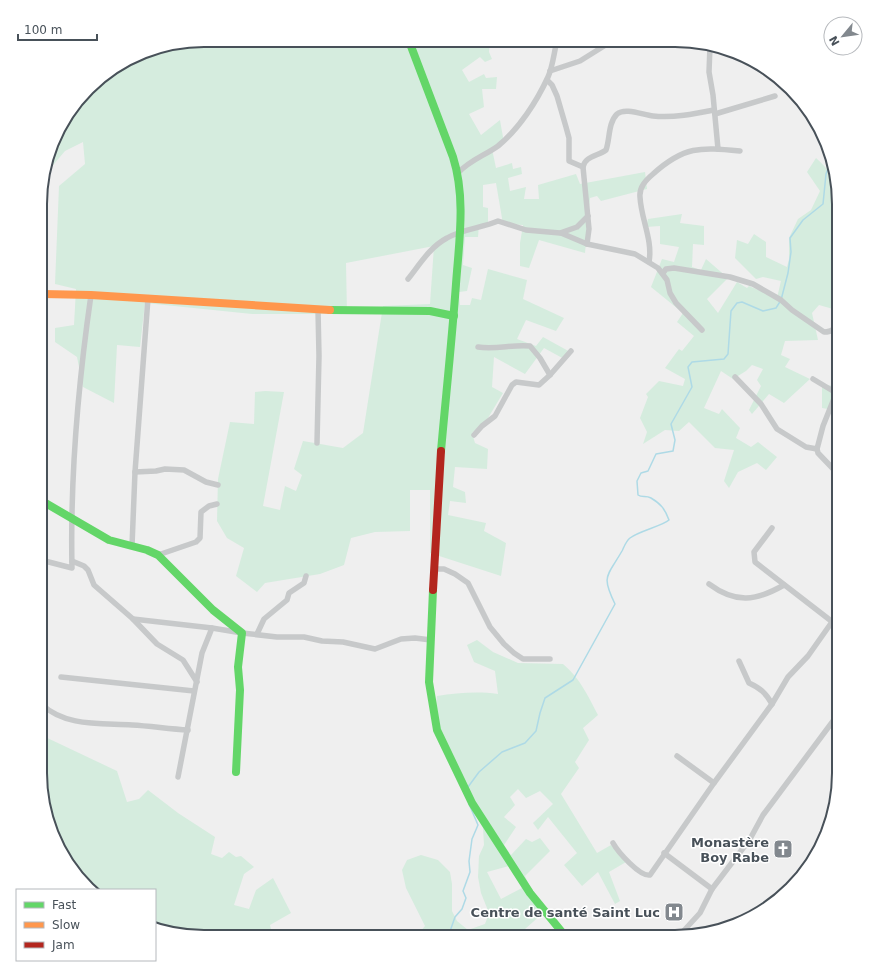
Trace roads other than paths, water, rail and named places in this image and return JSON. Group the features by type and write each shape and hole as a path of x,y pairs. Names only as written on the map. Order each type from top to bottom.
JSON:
{"main road":[{"path":"411,47 453,157 458,174 461,207 454,316 438,477 429,682 433,712 440,736 480,816 530,893 560,930"},
{"path":"47,294 90,294 318,310 430,311 454,316"},
{"path":"47,504 109,540 158,555 213,610 242,633 238,667 240,690 236,772"}],"street":[{"path":"458,174 470,162 490,152 507,138 535,100 547,80 556,47"},
{"path":"550,71 580,61 602,47"},
{"path":"710,51 709,72 715,112 718,149"},
{"path":"547,80 557,96 569,138 569,161 583,167"},
{"path":"587,244 589,229 583,167 584,162 606,150 612,122 617,114 623,111 666,116 715,112 775,96"},
{"path":"649,262 651,246 647,236 640,196 641,187 647,179 675,156 687,151 718,149 740,151"},
{"path":"560,233 577,227 588,216"},
{"path":"408,278 434,247 448,237 498,221 526,230 560,233 587,244 635,254 649,262 663,273 676,303 702,330"},
{"path":"663,273 666,269 674,268 730,277 753,284 781,300 792,310 824,332 832,330"},
{"path":"47,562 72,568 71,518 81,362 90,294"},
{"path":"132,546 135,472 148,298"},
{"path":"317,443 319,356 318,310"},
{"path":"478,347 488,349 522,345 530,346 540,358 550,375"},
{"path":"474,435 482,426 496,416 512,385 516,382 539,385 571,351"},
{"path":"736,377 761,404 777,429 806,447 817,450 832,468"},
{"path":"813,379 832,390"},
{"path":"817,450 823,426 832,404"},
{"path":"135,472 165,469 184,470 206,482 218,485"},
{"path":"158,555 200,538 201,512 209,506 217,504"},
{"path":"772,528 754,552 755,562 832,621"},
{"path":"72,561 84,566 88,570 94,585 133,619 158,644 183,660 196,682"},
{"path":"434,569 444,569 456,574 468,583 490,626 504,644 514,653 523,659 550,659"},
{"path":"257,634 264,619 288,600 289,593 304,583 306,576"},
{"path":"709,584 729,595 752,598 763,596 784,585"},
{"path":"133,619 277,637 304,637 322,641 343,642 374,649 401,639 415,638 431,640"},
{"path":"613,843 622,857 647,876 650,875 664,853 772,704 788,677 808,656 832,623"},
{"path":"178,777 202,653 212,628"},
{"path":"739,661 749,683 760,688 767,695 772,704"},
{"path":"61,677 194,691"},
{"path":"47,712 62,719 89,724 133,725 188,730"},
{"path":"684,930 700,913 712,889 750,839 763,815 832,722"},
{"path":"677,756 714,783"},
{"path":"664,853 712,889"}],"waterway":[{"path":"468,787 479,772 502,752 525,743 536,731 545,698 573,680 615,604 607,581 608,576 627,541 634,535 669,520 664,510 657,502 649,497 638,495 637,481 641,473 648,471 656,454 673,451 675,440 671,424 692,387 688,367 692,362 724,359 728,354 731,311 737,303 742,302 763,311 776,308 781,300 788,273 791,252 790,238 803,220 823,204 826,174 828,168"},
{"path":"450,930 455,917 462,909 466,898 463,891 470,872 469,861 472,839 478,825 469,804"}],"place":[{"name":"Monastère Boy Rabe","path":"783,849"},
{"name":"Centre de santé Saint Luc","path":"674,912"}]}
